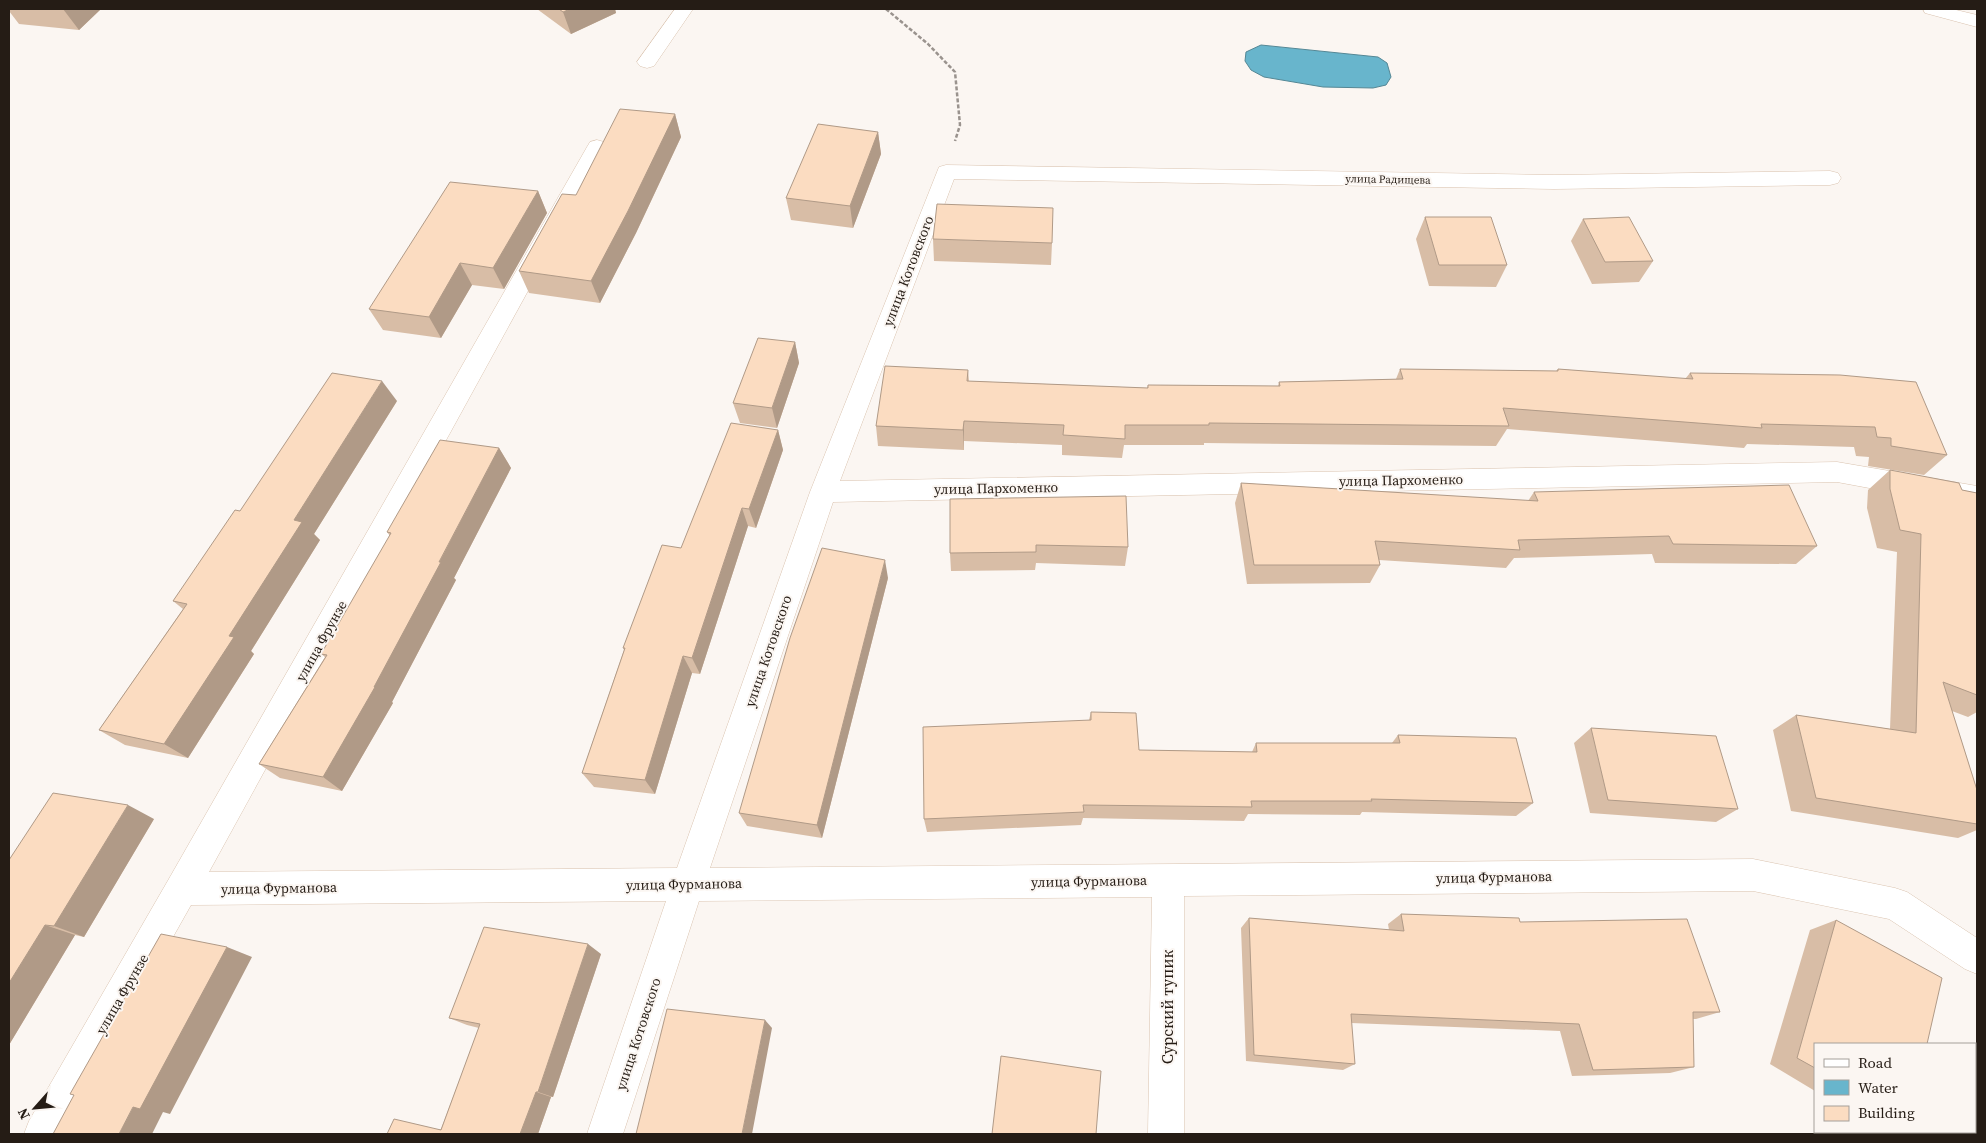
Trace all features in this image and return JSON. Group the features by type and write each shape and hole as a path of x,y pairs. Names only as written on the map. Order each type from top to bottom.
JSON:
{"street":[{"path":"647,62 684,9"},
{"path":"1932,9 1977,21"},
{"name":"улица Фрунзе","path":"42,1134 182,889 597,147"},
{"name":"улица Радищева","path":"946,172 1554,182 1830,178"},
{"name":"улица Котовского","path":"606,1134 688,884 823,492 946,172"},
{"name":"улица Пархоменко","path":"823,492 1837,472 1977,497"},
{"name":"улица Фурманова","path":"182,889 1753,874 1895,904 1977,957"},
{"name":"Сурский тупик","path":"1166,1134 1168,880"}],"path":[{"path":"886,9 928,44 955,72 960,125 946,172"}],"water":[{"path":"1261,45 1378,57 1387,63 1391,77 1386,85 1373,88 1323,87 1264,77 1251,70 1245,61 1246,52"}],"building":[{"path":"559,9 570,9 563,12"},
{"path":"620,109 675,114 628,211 591,281 519,271 562,194 576,195"},
{"path":"818,124 878,132 850,206 786,198"},
{"path":"450,182 538,191 493,268 460,263 429,317 369,309"},
{"path":"937,204 1053,208 1052,243 933,239"},
{"path":"1425,217 1491,217 1507,265 1439,265"},
{"path":"1629,217 1653,261 1605,262 1583,219"},
{"path":"758,338 795,342 772,408 733,403"},
{"path":"885,366 968,370 967,381 1148,388 1148,385 1280,386 1279,382 1403,379 1400,369 1558,371 1558,369 1693,379 1690,373 1840,375 1916,382 1947,455 1891,446 1891,438 1877,437 1875,427 1761,424 1762,428 1503,408 1509,426 1209,423 1209,425 1125,425 1125,439 1063,435 1064,425 964,421 963,430 876,426"},
{"path":"332,373 382,381 294,520 302,522 229,636 234,637 164,744 99,730 187,604 173,601 235,510 240,511"},
{"path":"731,423 778,430 749,509 742,508 692,658 683,656 645,780 582,773 625,648 623,648 662,545 681,548"},
{"path":"440,440 499,448 375,687 323,777 259,764 327,655 321,654 391,533 387,532"},
{"path":"1890,470 1959,483 1962,490 1977,493 1977,695 1943,682 1977,790 1977,824 1816,798 1796,715 1916,733 1921,534 1900,530 1890,489"},
{"path":"1241,483 1538,501 1534,492 1789,485 1817,546 1673,544 1669,536 1518,540 1520,550 1375,541 1380,565 1254,565"},
{"path":"1126,496 1128,547 1036,545 1036,552 950,553 950,499"},
{"path":"822,548 885,560 817,825 739,813 790,638"},
{"path":"1091,712 1136,713 1139,750 1257,752 1256,743 1400,743 1398,735 1516,738 1533,803 1371,799 1372,801 1251,801 1252,807 1083,805 1084,812 924,819 923,727 1091,720"},
{"path":"1591,728 1716,736 1738,809 1608,800"},
{"path":"53,793 128,805 54,926 45,925 9,983 9,860"},
{"path":"1401,914 1519,918 1520,922 1687,919 1720,1012 1693,1012 1694,1067 1593,1070 1579,1024 1351,1014 1355,1064 1254,1055 1249,918 1404,931"},
{"path":"1836,920 1942,978 1927,1043 1814,1043 1814,1067 1797,1058"},
{"path":"484,927 588,944 538,1092 536,1092 520,1134 387,1134 394,1119 441,1130 480,1024 449,1018"},
{"path":"161,934 227,947 140,1109 133,1107 119,1134 53,1134 74,1095 70,1094"},
{"path":"667,1009 765,1020 742,1134 636,1134"},
{"path":"1001,1056 1101,1071 1096,1134 992,1134"}]}
